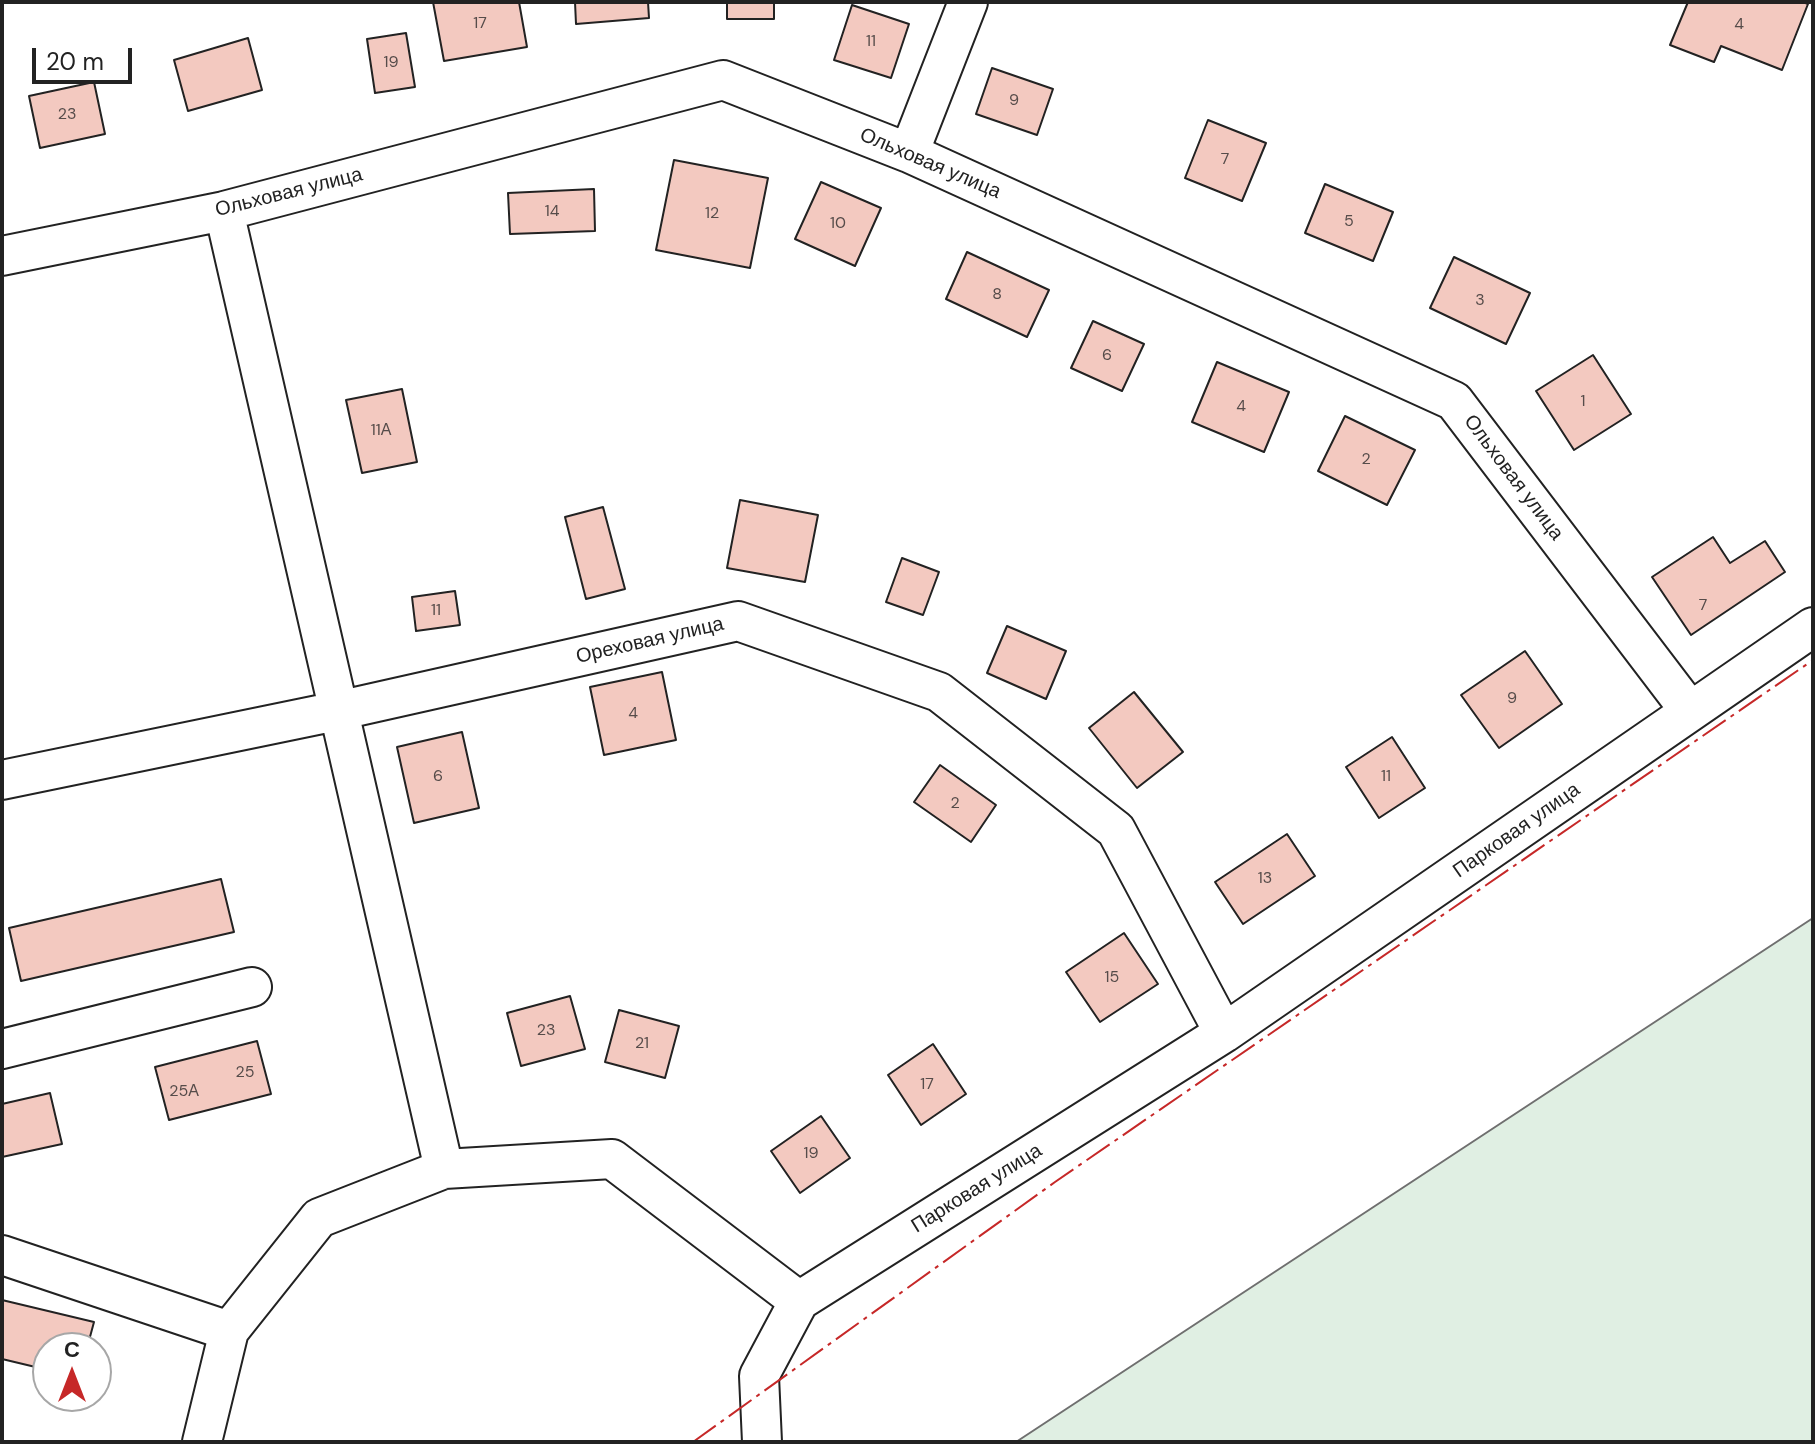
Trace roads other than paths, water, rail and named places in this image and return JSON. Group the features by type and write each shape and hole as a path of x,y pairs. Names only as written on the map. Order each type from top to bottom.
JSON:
{"street":[{"path":"909,153 968,2"},
{"name":"Ольховая улица","path":"2,256 224,211 723,80 909,153 1454,401 1690,711"},
{"path":"224,211 444,1169"},
{"name":"Ореховая улица","path":"2,780 337,711 738,621 939,692 1116,830 1224,1033"},
{"name":"Парковая улица","path":"799,1301 1224,1033 1813,627"},
{"path":"2,1049 252,987"},
{"path":"202,1442 229,1331 319,1218 444,1169 612,1159 799,1301 759,1376 762,1442"},
{"path":"2,1255 229,1331"}]}
